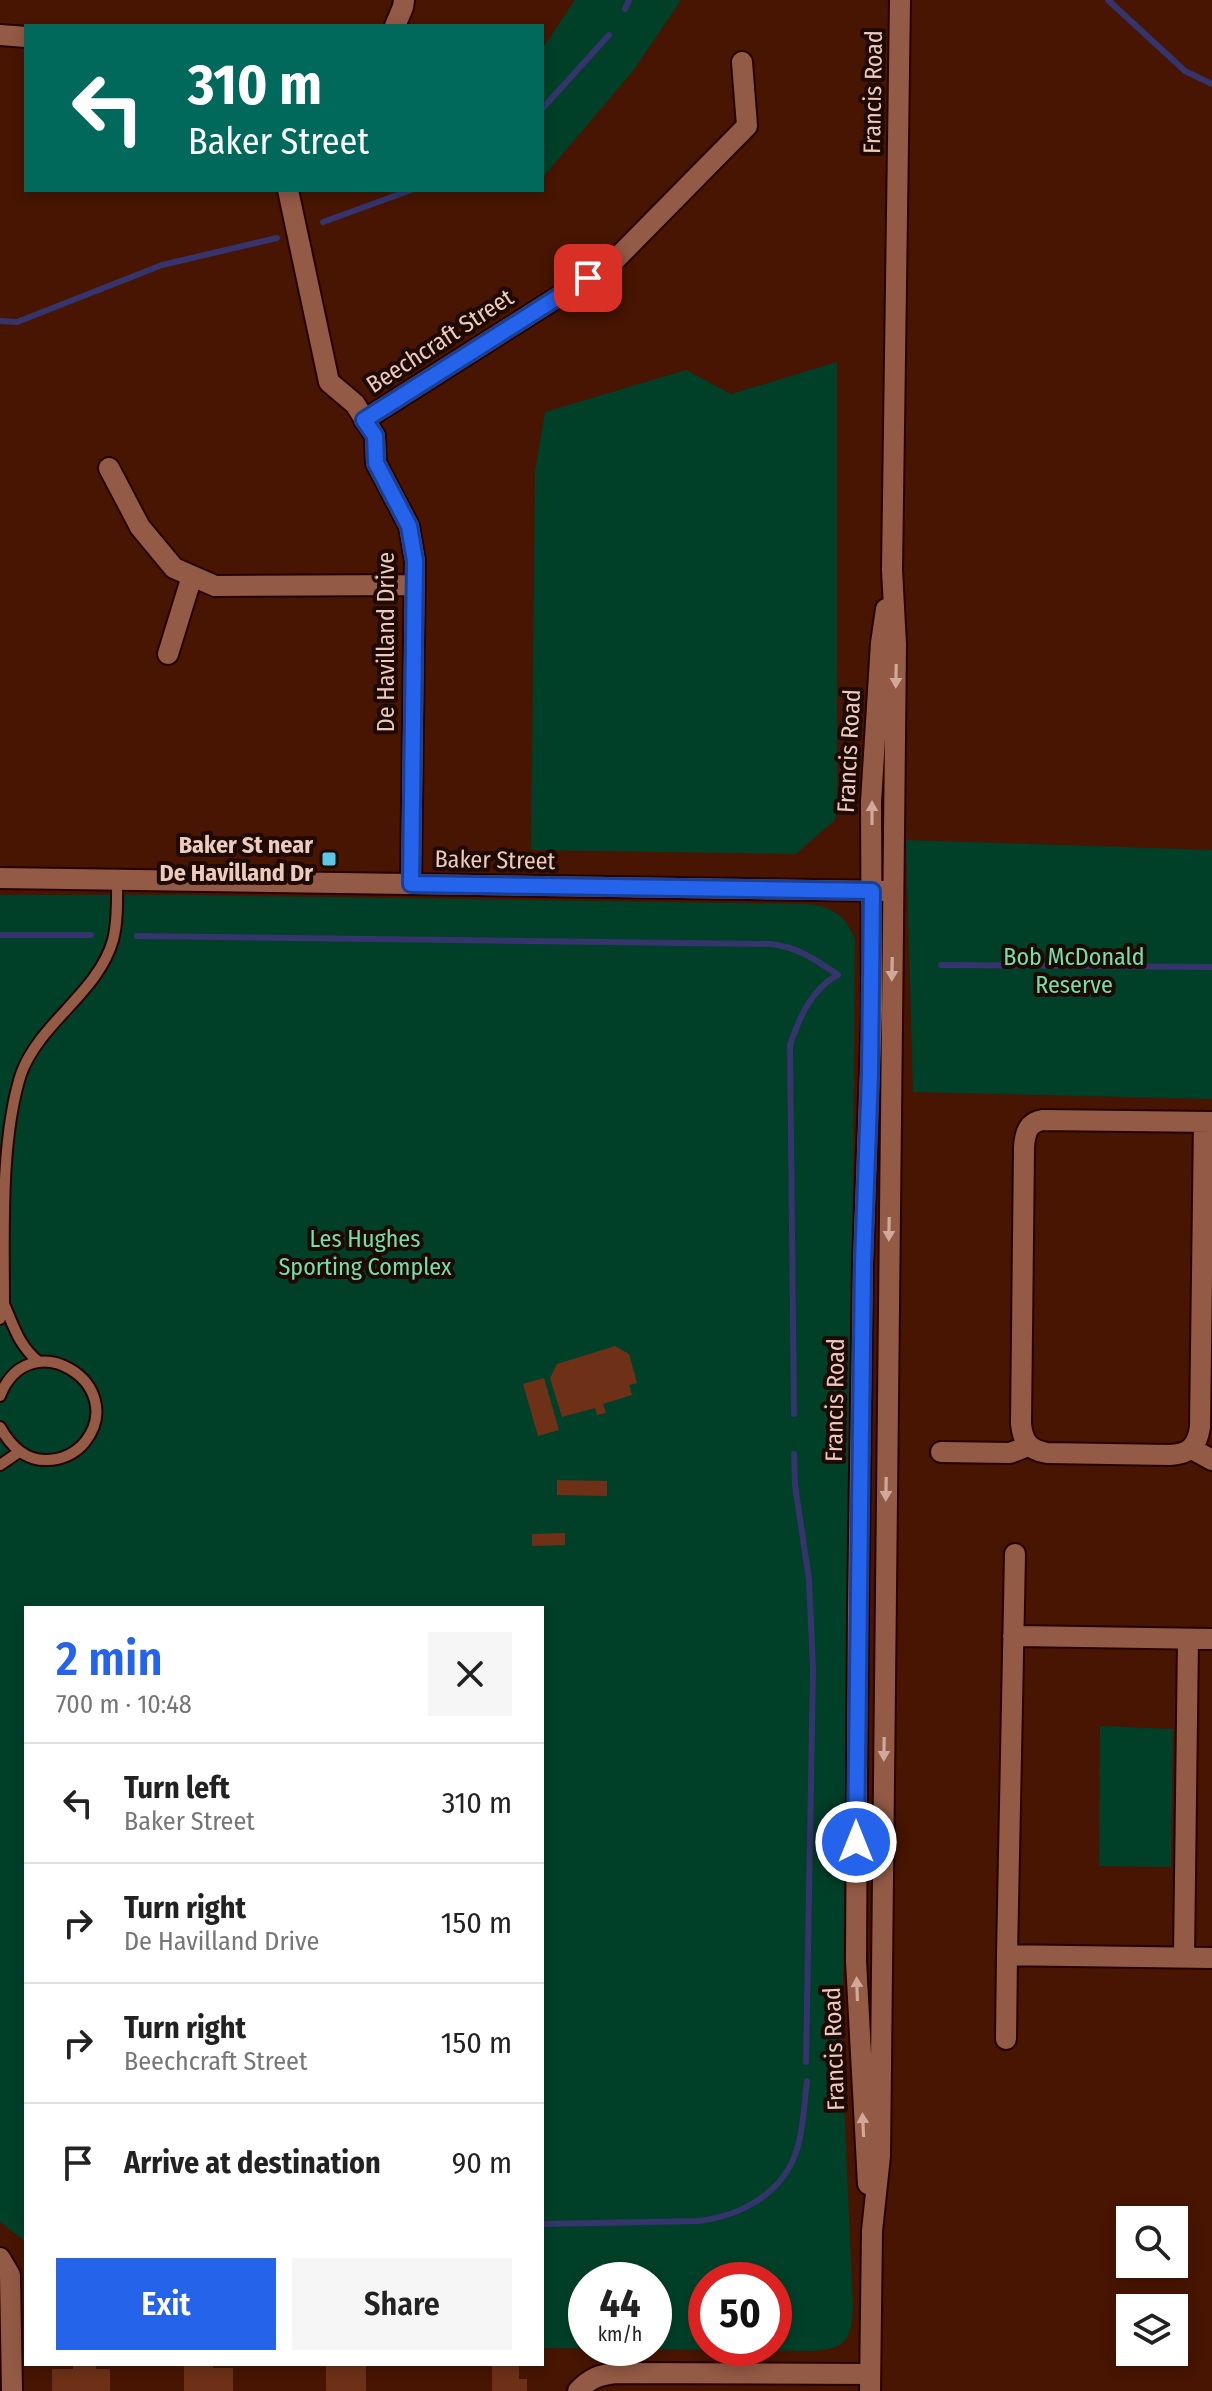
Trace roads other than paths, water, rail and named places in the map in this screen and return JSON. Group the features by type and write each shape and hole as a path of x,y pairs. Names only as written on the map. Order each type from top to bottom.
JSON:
{"street":[{"path":"396,24 404,0"},
{"name":"Francis Road","path":"872,2231 880,2156 896,644 892,570 900,0"},
{"path":"0,35 24,37"},
{"name":"Beechcraft Street","path":"364,420 613,262 747,126 742,62"},
{"name":"De Havilland Drive","path":"288,192 329,382 355,404 375,436 376,463 409,526 415,561 411,884"},
{"path":"109,468 140,527 174,568 215,586 414,585"},
{"name":"Francis Road","path":"870,2382 872,2231 860,2067 856,1923 858,1610 863,1263 870,1075 871,802 881,643 892,570"},
{"path":"168,654 192,576"},
{"name":"Baker Street","path":"0,878 894,891"},
{"path":"1043,1120 1208,1122 1200,1427 1197,1440 1192,1449 1177,1455 1037,1451 1028,1446 1021,1424 1024,1147 1027,1130 1035,1122 1043,1120"},
{"path":"941,1452 1010,1453 1028,1446"},
{"path":"1192,1449 1212,1460"},
{"path":"1006,2039 1015,1554"},
{"path":"1013,1636 1212,1639"},
{"path":"1184,1957 1188,1639"},
{"path":"1007,1955 1212,1958"},
{"path":"5,2266 12,2391"},
{"path":"582,2387 597,2376 616,2373 870,2382"}],"lane":[{"path":"0,1319 4,1304 5,1167 13,1098 32,1051 96,973 110,950 116,928 117,880"},
{"path":"4,1304 14,1333 22,1346 39,1362"},
{"path":"0,1427 19,1452 47,1460 73,1453 91,1432 95,1419 92,1391 84,1379 65,1365 39,1362 25,1366 13,1375 2,1392"},
{"path":"0,1373 2,1392"},
{"path":"0,1465 19,1452"},
{"path":"860,2067 881,2065"}],"waterway":[{"path":"625,9 629,0"},
{"path":"1108,0 1185,71 1212,84"},
{"path":"544,107 609,35"},
{"path":"323,222 406,192"},
{"path":"0,321 17,322 162,265 277,238"},
{"path":"0,935 91,935"},
{"path":"137,936 771,944 798,951 838,975 814,996 802,1014 790,1045 794,1414"},
{"path":"941,965 1212,967"},
{"path":"794,1454 795,1485 809,1580 813,1669 806,2062"},
{"path":"544,2224 698,2221 745,2208 771,2190 791,2165 801,2132 807,2081"}],"place":[{"name":"Baker St near De Havilland Dr","path":"329,859"}],"park label":[{"name":"Bob McDonald Reserve","path":"1074,971"},
{"name":"Les Hughes Sporting Complex","path":"365,1253"}]}
